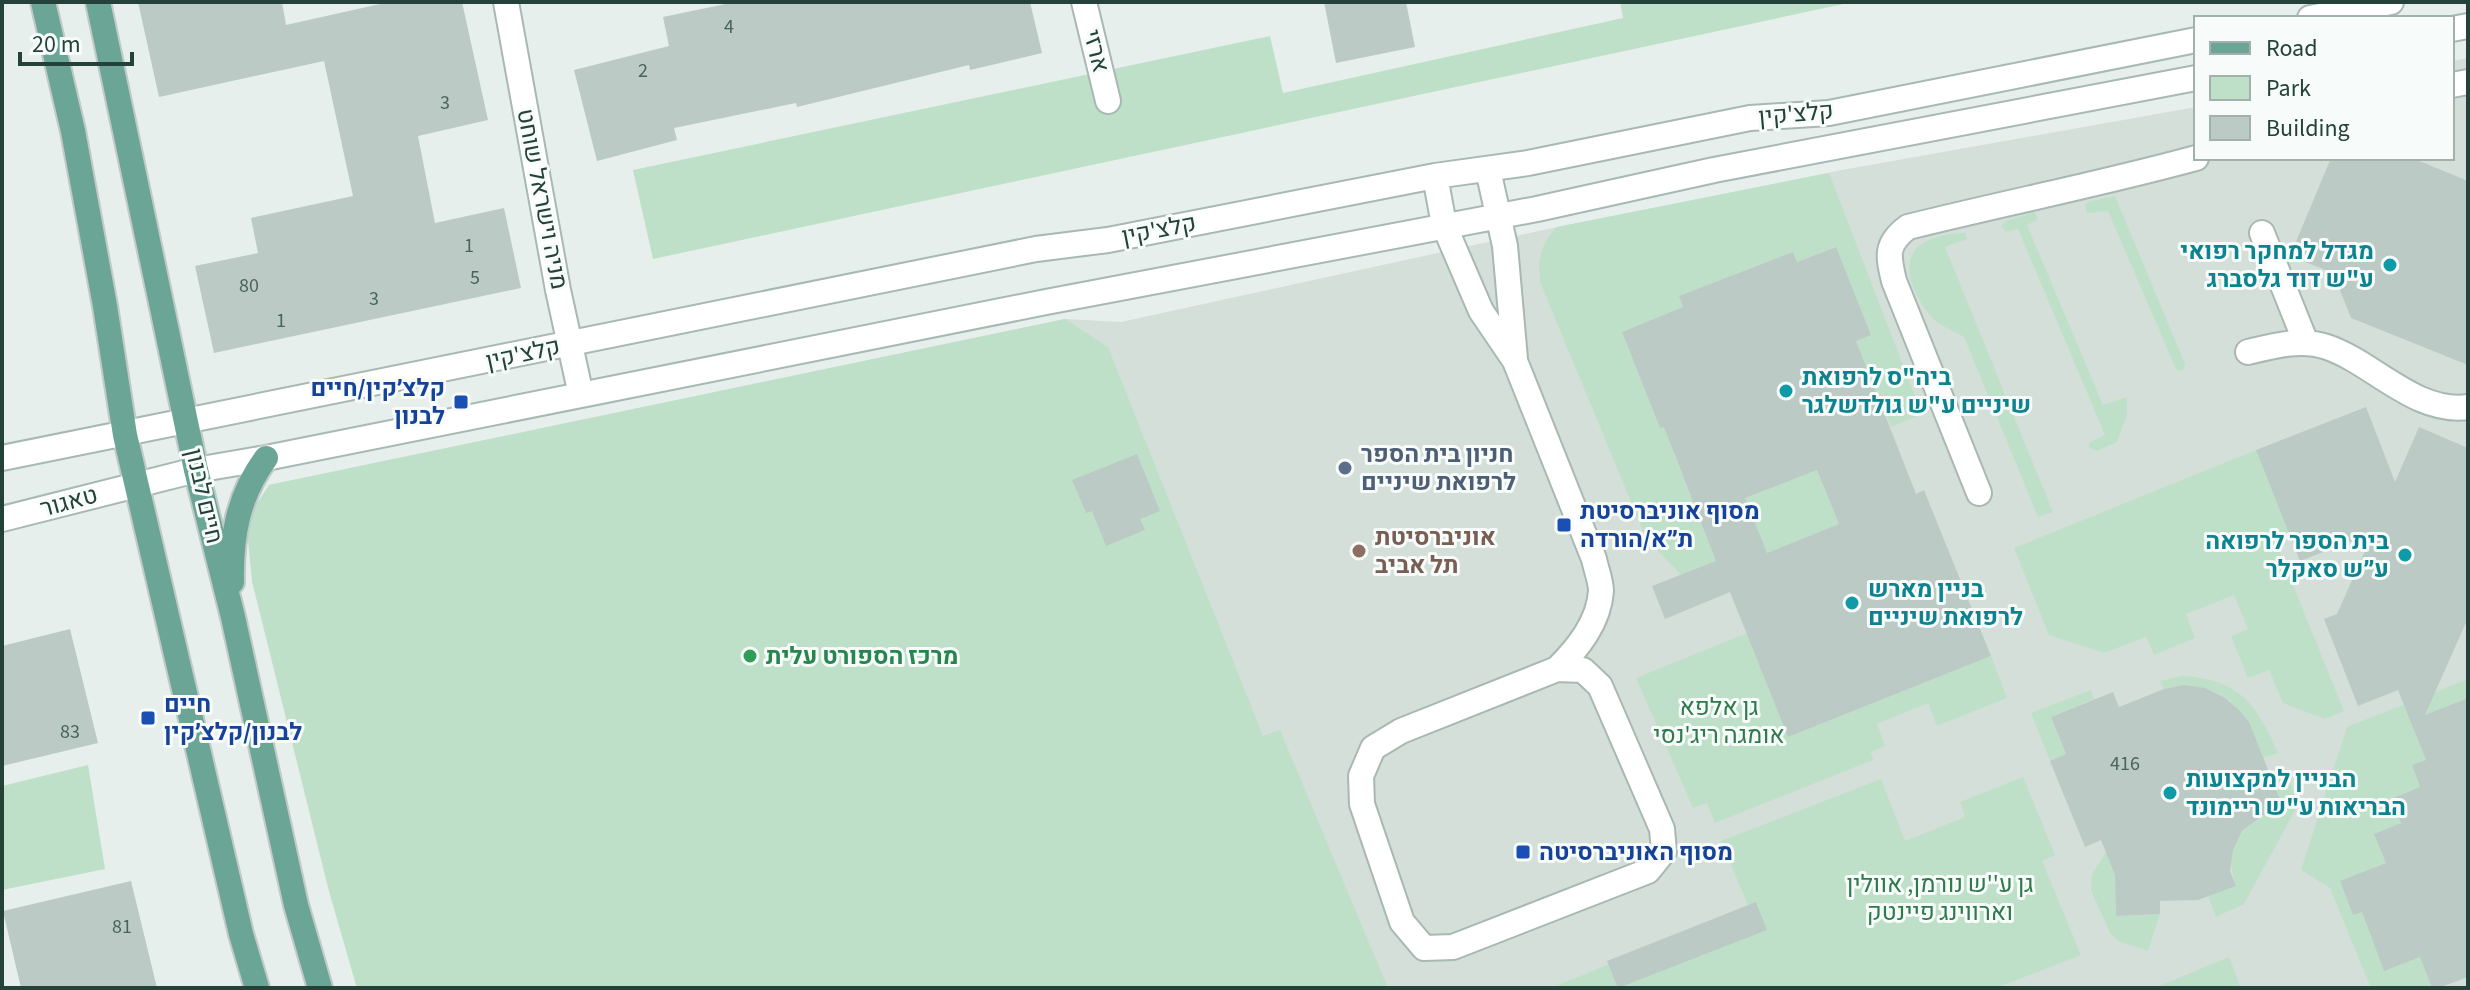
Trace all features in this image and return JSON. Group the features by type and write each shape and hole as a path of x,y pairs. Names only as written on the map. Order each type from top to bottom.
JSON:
{"main road":[{"path":"43,2 75,145 125,435 241,934 257,988"},
{"name":"חיים לבנון","path":"98,2 196,470 233,617 296,905 320,988"},
{"path":"233,617 234,536 240,502 266,458"}],"street":[{"name":"מניה וישראל שוחט","path":"506,2 581,395"},
{"name":"ארזי","path":"1084,2 1108,101"},
{"path":"2320,16 2391,2"},
{"name":"קלצ'קין","path":"125,435 1036,249 1108,240 1750,118 1829,113 2194,40"},
{"name":"קלצ'קין","path":"136,484 1714,170 2194,78"},
{"path":"1979,493 1894,281 1888,256 1894,237 1908,227 2194,159"},
{"path":"1488,170 1505,246 1515,361"},
{"path":"1435,176 1444,225 1481,311 1515,361 1594,559 1601,589 1593,622 1575,651 1557,669 1401,731 1373,748 1361,776 1362,804 1402,922 1424,948 1453,947 1648,871 1664,851 1662,829 1600,686 1583,670 1557,669"},
{"path":"2262,233 2306,343"},
{"path":"2248,352 2288,343 2327,347 2422,400 2458,408 2468,407"},
{"path":"2,458 125,435"},
{"name":"טאגור","path":"2,519 136,484"}],"shaded area":[{"name":"אוניברסיטת תל אביב","path":"2468,58 2468,988 357,988 329,891 252,581 269,485 1065,319 1121,322 1557,227 1842,170 2194,107 2194,160 2454,160 2454,61"}],"green space":[{"path":"1620,2 1853,2 653,259 633,170 1270,36 1283,93 1623,18"},
{"path":"1829,173 1922,414 1891,427 1870,377 1820,397 1835,247 1797,262 1793,252 1679,296 1683,307 1622,332 1660,428 1680,421 1674,454 1702,526 1748,507 1745,498 1817,470 1839,524 1722,571 1683,577 1646,538 1540,282 1541,252 1557,227"},
{"path":"2115,196 2185,364 2181,371 2176,369 2108,211 2087,213 2085,204"},
{"path":"2034,212 2037,220 2027,225 2103,405 2127,397 2127,414 2117,442 2097,451 2089,447 2089,443 2105,435 2018,229 2006,232 2001,226 2006,221"},
{"path":"1965,233 1967,239 1945,247 2053,512 2038,517 1964,337 1933,318 1913,286 1910,261 1914,252 1940,236"},
{"name":"מרכז הספורט עלית","path":"1065,319 1108,347 1263,736 1280,730 1388,988 357,988 329,891 252,581 246,520 269,485"},
{"path":"2256,450 2289,532 2274,538 2344,711 2325,719 2283,703 2269,670 2248,678 2231,636 2248,629 2234,595 2186,614 2195,638 2154,655 2146,637 2104,653 2049,635 2014,548"},
{"name":"גן אלפא אומגה ריג'נסי","path":"1747,633 1788,737 1991,656 2007,698 1937,726 1928,703 1877,724 1885,746 1871,752 1873,760 1715,823 1707,803 1693,808 1636,678"},
{"path":"2182,676 2219,683 2244,698 2254,708 2278,753 2263,758 2248,724 2229,700 2202,688 2164,689 2160,681"},
{"path":"2468,679 2468,698 2411,721 2426,760 2412,766 2420,787 2391,799 2401,823 2375,834 2386,863 2340,882 2353,915 2362,912 2384,970 2420,957 2432,988 2371,988 2330,888 2301,870 2347,727"},
{"path":"2091,690 2094,699 2051,717 2066,754 2050,761 2031,713"},
{"path":"88,765 105,869 2,890 2,786"},
{"path":"2285,768 2298,805 2244,904 2216,917 2208,896 2236,886 2231,858 2234,846 2248,827 2283,807 2270,774"},
{"name":"גן ע''ש נורמן, אוולין וארווינג פיינטק","path":"2023,777 2055,855 2042,861 2081,955 1996,988 1551,988 1756,904 1748,905 1721,841 1881,779 1905,841 1965,817 1960,802"},
{"path":"2106,852 2115,875 2116,916 2160,914 2148,951 2118,941 2110,933 2091,890 2092,874"},
{"path":"2229,957 2241,988 2155,988 2159,986"}],"building":[{"path":"138,2 282,2 286,25 389,2 462,2 488,120 418,136 435,223 504,208 521,288 214,353 195,266 258,253 251,218 353,196 324,61 159,97"},
{"path":"735,2 1030,2 1042,53 970,70 969,65 797,107 796,103 674,128 677,140 597,161 574,70 669,46 663,17"},
{"path":"1324,2 1406,2 1415,47 1336,63"},
{"name":"מגדל למחקר רפואי ע\"ש דוד גלסברג","path":"2330,160 2417,160 2468,181 2468,365 2351,318 2333,273 2290,256"},
{"path":"1836,247 1871,335 1856,341 1916,494 1924,490 1991,656 1788,737 1730,592 1665,619 1652,586 1716,561 1664,427 1660,428 1622,332 1683,307 1679,296 1793,252 1797,262","holes":["1817,470 1839,524 1767,553 1745,498"]},
{"name":"בית הספר לרפואה ע״ש סאקלר","path":"2366,407 2395,482 2419,427 2468,448 2468,618 2425,715 2468,698 2468,977 2438,988 2432,988 2420,957 2384,971 2362,912 2353,915 2340,881 2386,863 2374,834 2401,823 2391,799 2420,787 2412,765 2426,760 2398,690 2358,706 2324,619 2337,614 2373,533 2300,561 2256,450"},
{"path":"1137,454 1160,511 1140,519 1145,530 1106,546 1092,511 1086,513 1072,480"},
{"path":"70,629 98,743 2,766 2,646"},
{"name":"הבניין למקצועות הבריאות ע\"ש ריימונד","path":"2184,685 2205,688 2224,697 2249,722 2283,807 2262,816 2242,831 2233,850 2230,871 2236,886 2198,900 2160,901 2160,914 2116,916 2115,875 2101,840 2085,847 2050,761 2066,754 2051,717 2113,692 2119,707 2164,689"},
{"path":"131,881 157,988 21,988 3,911"},
{"path":"1756,902 1767,930 1618,988 1607,961"}],"place":[{"name":"מגדל למחקר רפואי ע\"ש דוד גלסברג","path":"2390,265"},
{"name":"ביה\"ס לרפואת שיניים ע\"ש גולדשלגר","path":"1786,391"},
{"name":"קלצ׳קין/חיים לבנון","path":"461,402"},
{"name":"חניון בית הספר לרפואת שיניים","path":"1345,468"},
{"name":"מסוף אוניברסיטת ת״א/הורדה","path":"1564,525"},
{"name":"אוניברסיטת תל אביב","path":"1359,551"},
{"name":"בית הספר לרפואה ע״ש סאקלר","path":"2405,555"},
{"name":"בניין מארש לרפואת שיניים","path":"1852,603"},
{"name":"מרכז הספורט עלית","path":"750,656"},
{"name":"חיים לבנון/קלצ׳קין","path":"148,718"},
{"name":"הבניין למקצועות הבריאות ע\"ש ריימונד","path":"2170,793"},
{"name":"מסוף האוניברסיטה","path":"1523,852"}]}
